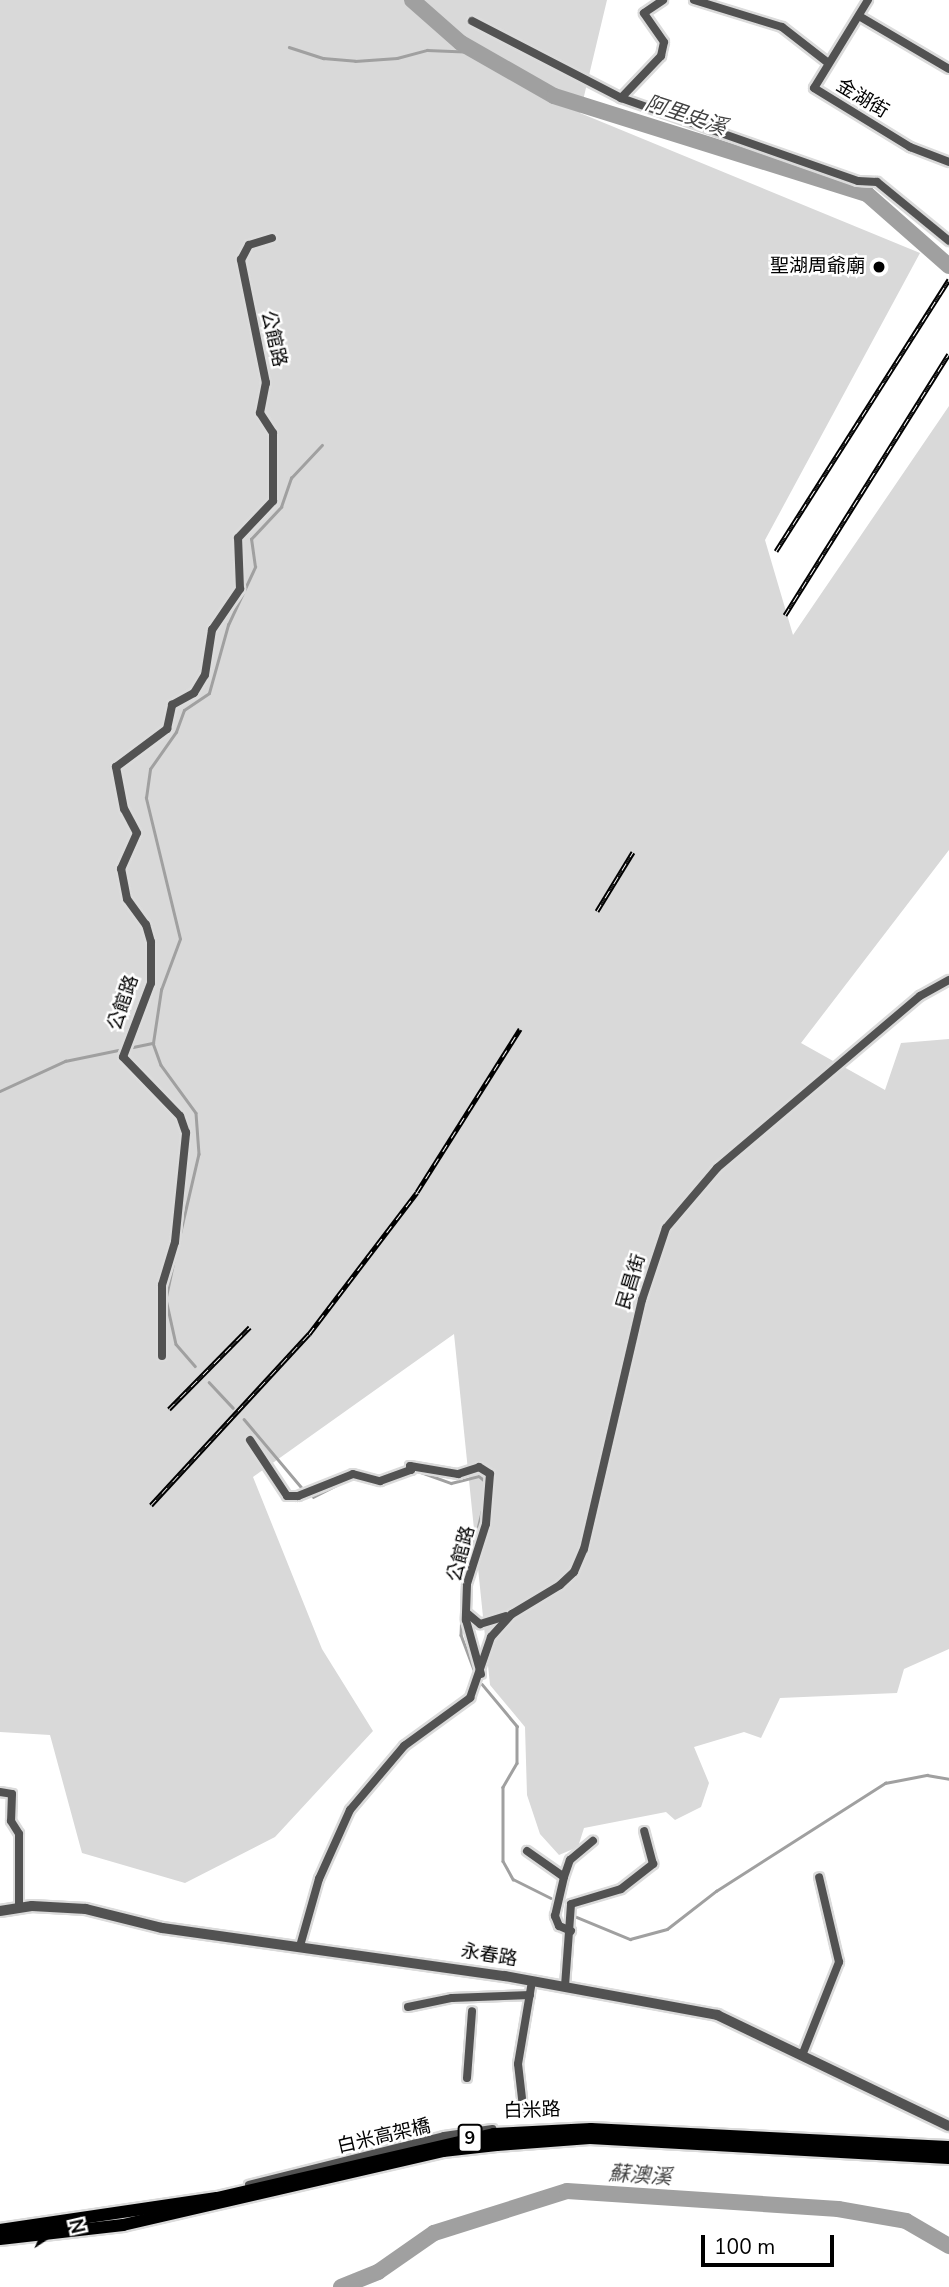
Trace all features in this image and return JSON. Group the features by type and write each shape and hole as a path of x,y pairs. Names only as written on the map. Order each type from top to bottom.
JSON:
{"main road":[{"name":"白米高架橋","path":"0,2230 217,2198 494,2134 591,2129 946,2145"},
{"name":"白米高架橋","path":"0,2239 123,2225 443,2151 497,2145 590,2138 949,2158"}],"street":[{"path":"621,98 661,56 664,42 644,13 663,0"},
{"path":"694,0 782,27 827,62"},
{"name":"金湖街","path":"868,0 827,62 814,88 910,147 949,162"},
{"path":"859,16 949,69"},
{"path":"472,21 621,98 858,181 877,182 949,241"},
{"name":"公館路","path":"162,1356 162,1285 175,1242 186,1133 180,1116 123,1057 151,983 151,942 146,925 127,899 121,869 138,833 124,809 116,767 167,729 172,705 194,693 205,676 212,630 240,589 238,538 273,501 273,433 260,413 266,383 241,260 248,245 272,238"},
{"name":"民昌街","path":"481,1674 491,1637 512,1614 560,1585 574,1572 584,1549 642,1300 666,1228 717,1168 920,996 949,979"},
{"name":"公館路","path":"250,1440 287,1496 298,1496 353,1474 380,1481 411,1470 410,1466 458,1474 479,1467 490,1474 486,1524 467,1584 468,1614 481,1674"},
{"path":"468,1614 480,1624 512,1614"},
{"path":"300,1946 319,1879 350,1810 404,1746 470,1698 481,1674"},
{"path":"0,1793 12,1794 11,1821 19,1834 19,1908"},
{"path":"565,1986 571,1904 621,1889 653,1864 644,1831"},
{"path":"570,1931 559,1926 555,1916 564,1877 570,1860 593,1842"},
{"path":"527,1852 564,1877"},
{"path":"803,2053 839,1962 820,1877"},
{"name":"永春路","path":"0,1911 19,1908 86,1909 162,1928 565,1986 717,2015 803,2053 949,2126"},
{"path":"523,2107 518,2064 532,1981"},
{"path":"408,2007 452,1998 530,1994"},
{"path":"467,2078 472,2011"},
{"name":"白米路","path":"0,2224 216,2193 444,2136 494,2129 590,2125 946,2145"}],"shaded area":[{"path":"0,0 607,0 580,113 920,253 765,540 793,635 949,406 949,850 801,1043 885,1090 901,1043 949,1039 949,1649 904,1669 897,1693 780,1698 761,1738 744,1732 694,1747 709,1783 701,1807 675,1820 666,1812 584,1828 578,1847 559,1855 540,1834 527,1795 525,1727 490,1685 454,1334 253,1477 322,1649 373,1731 275,1837 185,1883 82,1853 50,1735 0,1732"}],"waterway":[{"name":"阿里史溪","path":"412,0 461,43 554,96 867,194 949,266"},
{"path":"289,47 323,58 355,61 397,58 427,50 476,52"},
{"path":"153,1043 161,990 180,939 146,798 150,769 176,732 184,710 209,693 228,625 255,567 251,539 281,507 291,478 322,445"},
{"path":"0,1091 65,1061 153,1043 161,1065 196,1113 199,1154 179,1240"},
{"path":"177,1247 166,1299 176,1344 195,1366"},
{"path":"209,1382 233,1408"},
{"path":"244,1419 303,1489"},
{"path":"418,1471 451,1483 479,1476 486,1482"},
{"path":"313,1497 345,1481"},
{"path":"465,1580 485,1498"},
{"path":"463,1586 461,1635 476,1675"},
{"path":"482,1684 517,1726 517,1763 503,1787 503,1861 513,1879 551,1898"},
{"path":"574,1916 630,1939 667,1929 716,1891 885,1783 927,1775 949,1779"},
{"name":"蘇澳溪","path":"341,2287 378,2272 434,2233 567,2191 838,2209 906,2221 949,2246"}],"tunnel":[{"path":"162,1356 250,1440"}],"railway":[{"path":"776,551 949,279"},
{"path":"785,615 949,354"},
{"path":"597,911 633,852"},
{"path":"151,1505 309,1334 417,1192 520,1029"},
{"path":"169,1409 250,1327"}],"place":[{"name":"聖湖周爺廟","path":"879,267"}]}
